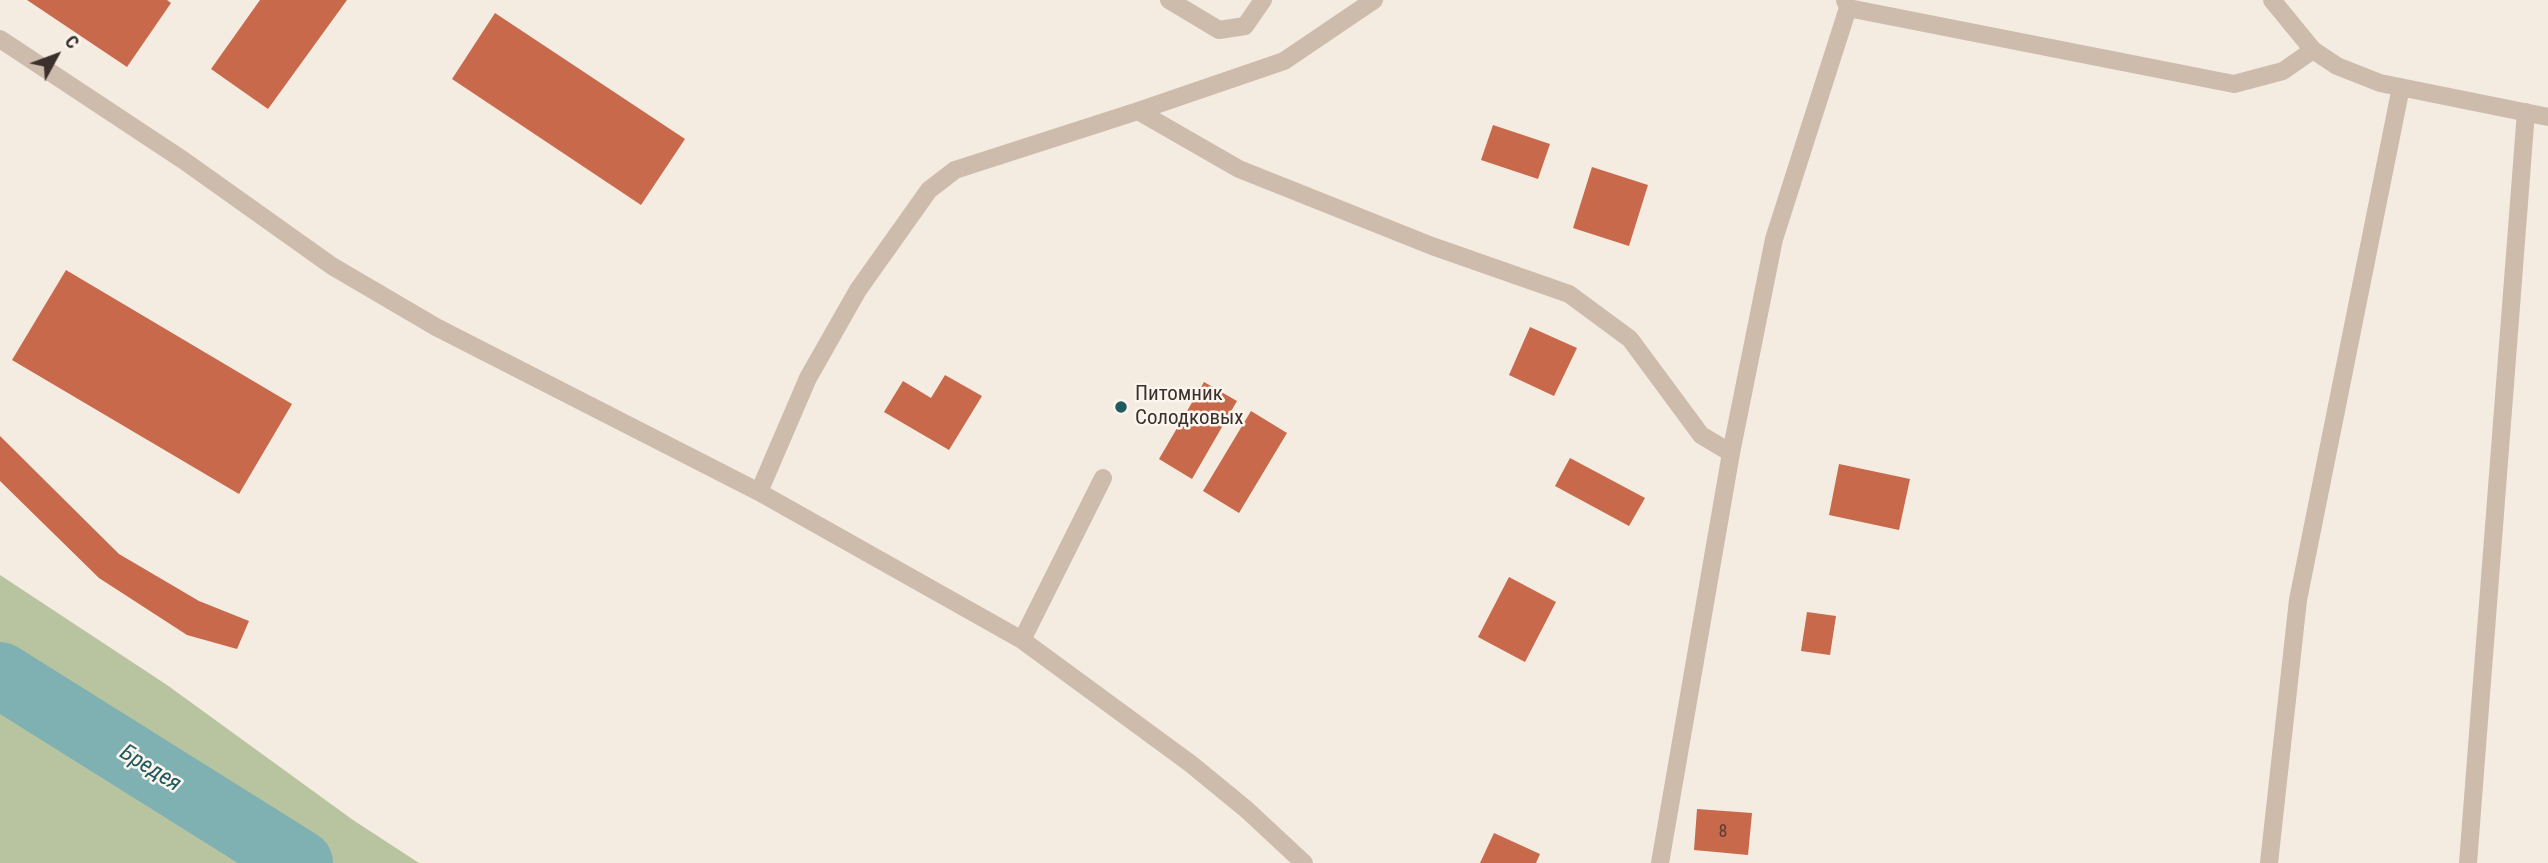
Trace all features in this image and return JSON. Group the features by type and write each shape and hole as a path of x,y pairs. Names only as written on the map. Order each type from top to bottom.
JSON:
{"street":[{"path":"1169,0 1219,30 1245,26 1263,0"},
{"path":"759,492 808,378 851,301 929,190 955,170 1284,61 1374,0"},
{"path":"2272,0 2313,50 2337,65 2380,83 2548,117"},
{"path":"1660,863 1731,453 1774,239 1847,4 2235,84 2283,71 2313,50"},
{"path":"0,39 183,160 332,266 436,327 759,492 1022,640 1191,764 1247,810 1304,863"},
{"path":"2269,863 2298,600 2401,87"},
{"path":"1138,111 1239,169 1432,246 1569,294 1630,339 1701,435 1731,453"},
{"path":"2468,863 2526,112"},
{"path":"1022,640 1103,478"}],"green space":[{"path":"0,575 167,685 353,820 419,863 0,863"}],"building":[{"path":"27,0 167,0 171,3 127,67"},
{"path":"260,0 347,0 268,109 211,69"},
{"path":"495,13 685,139 641,205 452,79"},
{"path":"1493,125 1550,144 1538,179 1481,160"},
{"path":"1592,167 1648,185 1629,246 1573,228"},
{"path":"66,270 292,404 239,494 12,360"},
{"path":"1530,327 1577,348 1554,396 1509,375"},
{"path":"945,375 982,396 949,450 884,412 903,381 931,398"},
{"path":"1204,382 1237,401 1192,479 1159,459"},
{"path":"1251,411 1287,433 1239,513 1203,491"},
{"path":"0,436 119,554 199,601 249,621 237,649 187,635 99,578 0,481"},
{"path":"1570,458 1645,498 1629,526 1555,486"},
{"path":"1839,464 1910,479 1899,530 1829,515"},
{"path":"1509,577 1556,602 1525,662 1478,637"},
{"path":"1807,612 1836,616 1830,655 1801,651"},
{"path":"1697,809 1752,813 1748,855 1694,850"},
{"path":"1494,833 1540,854 1536,863 1480,863"}],"waterway":[{"name":"Бредея","path":"0,675 300,863"}],"place":[{"name":"Питомник Солодковых","path":"1121,407"}]}
